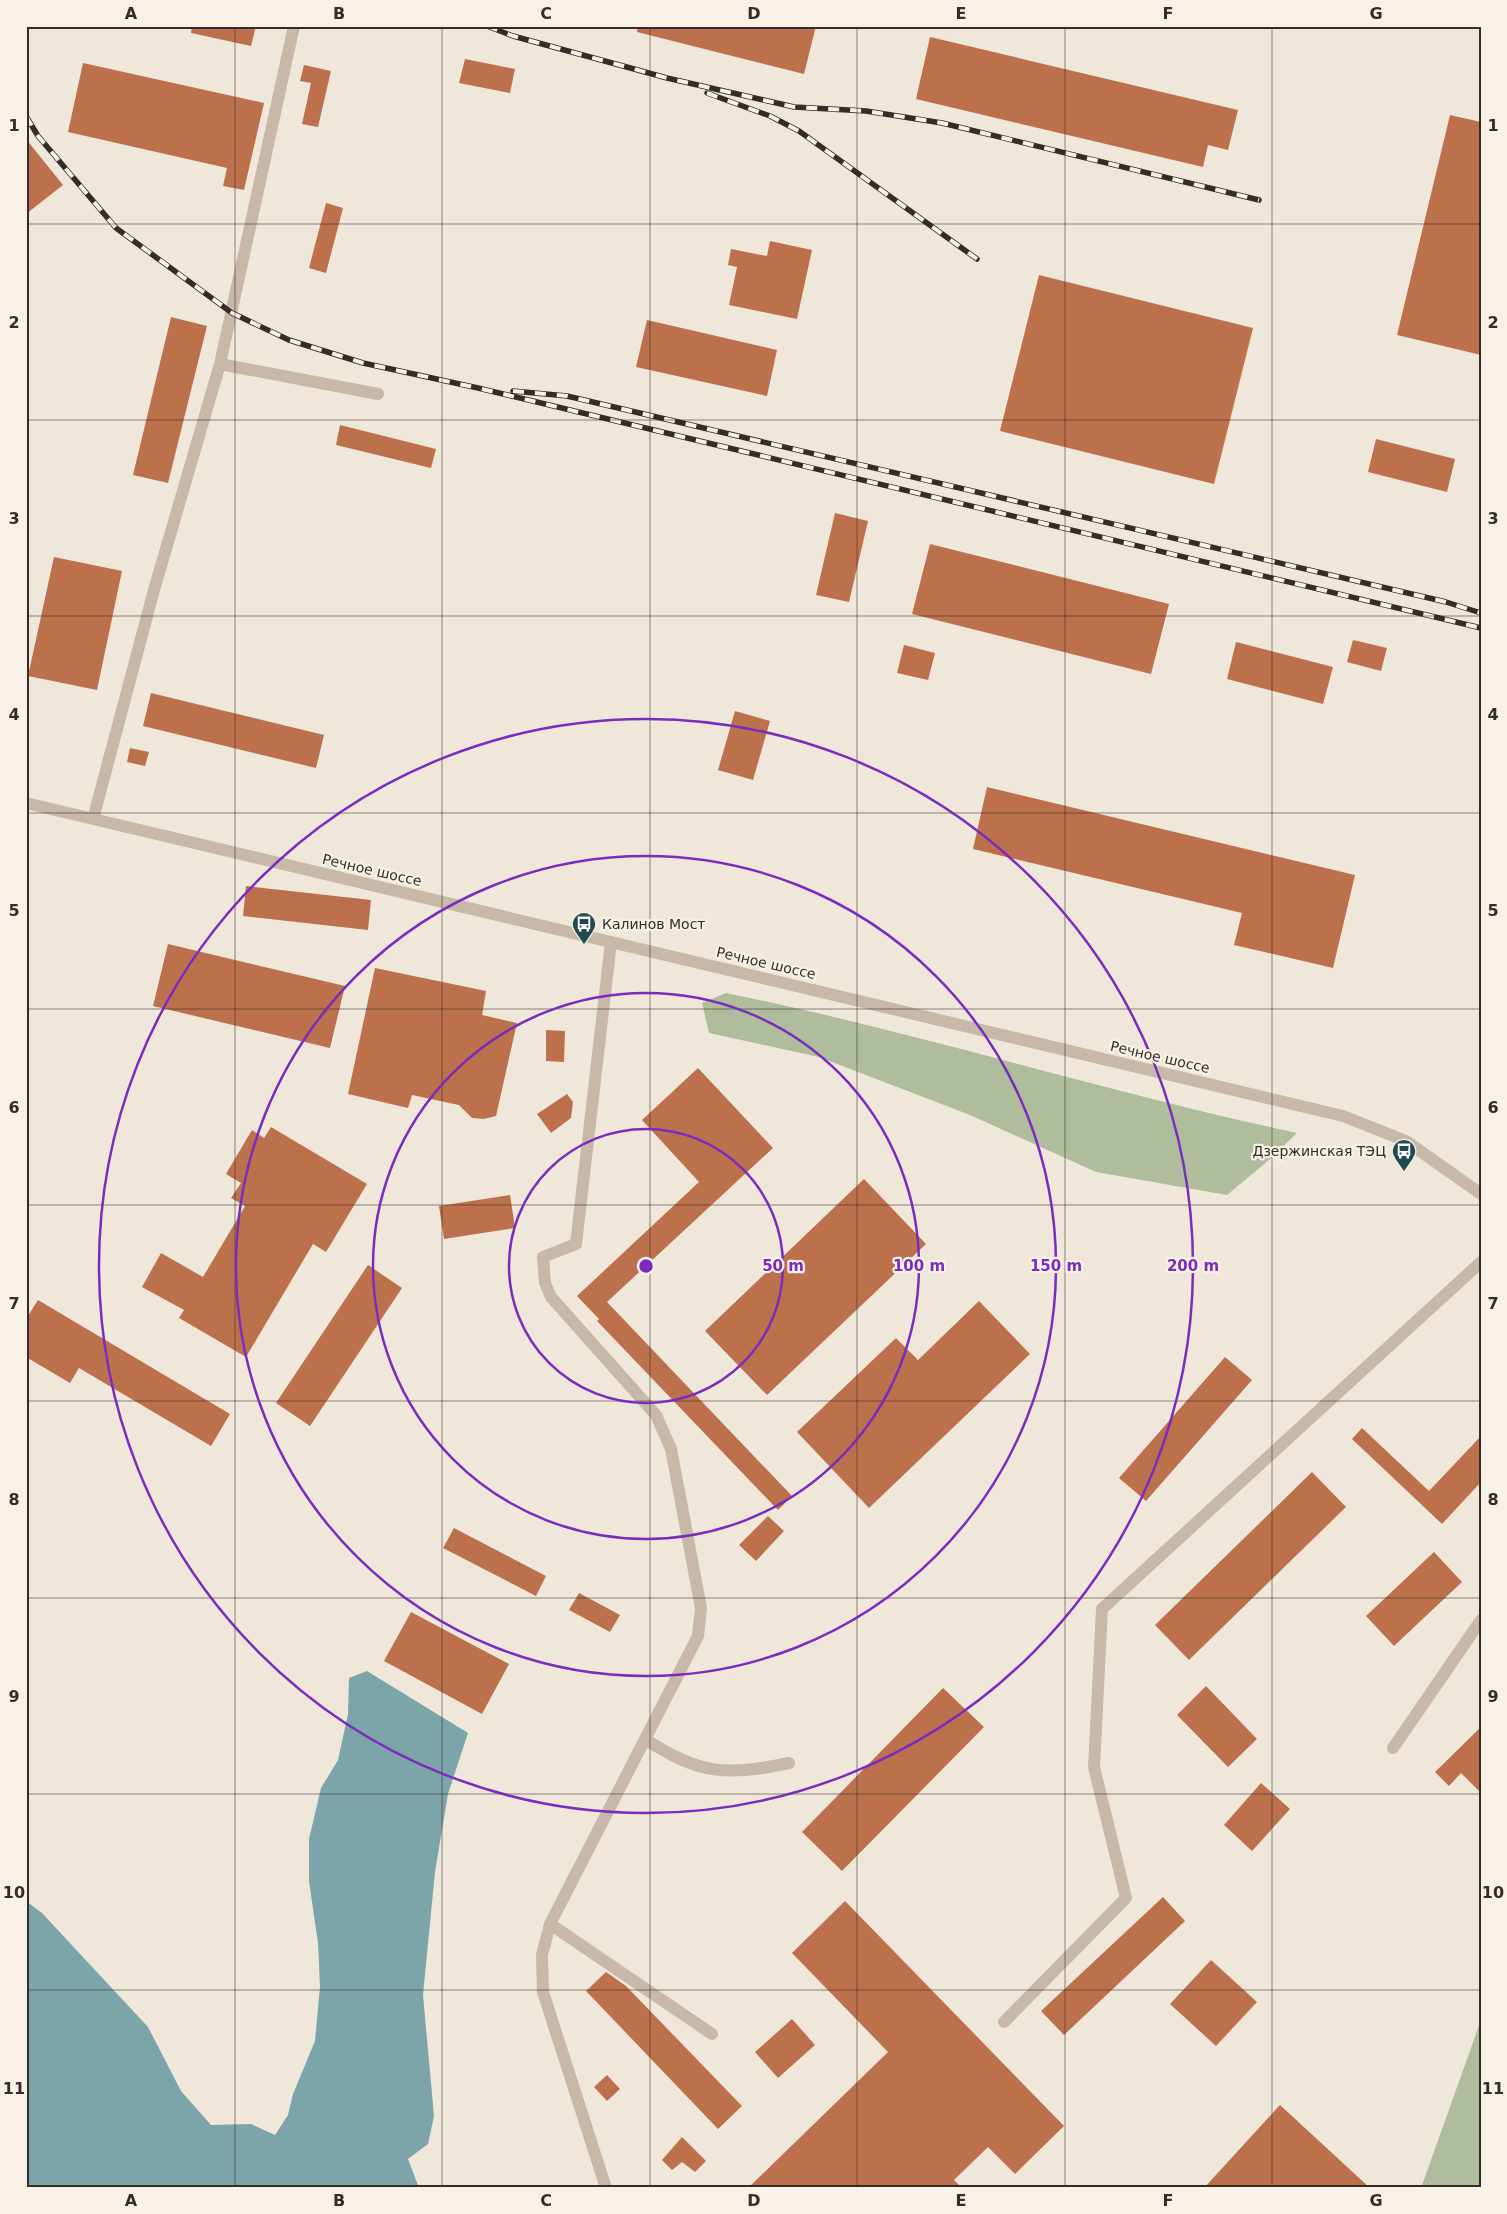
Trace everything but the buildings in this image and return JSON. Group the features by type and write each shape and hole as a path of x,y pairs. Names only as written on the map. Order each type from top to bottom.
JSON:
{"street":[{"path":"93,819 154,590 220,364 294,26"},
{"path":"220,364 378,394"},
{"name":"Речное шоссе","path":"26,803 1343,1116 1406,1141 1481,1194"},
{"path":"606,2188 543,1992 542,1955 550,1924 698,1636 702,1608 672,1449 656,1415 551,1297 545,1283 543,1257 576,1244 611,942"},
{"path":"1004,2022 1126,1898 1094,1767 1102,1609 1481,1262"},
{"path":"1393,1748 1481,1620"},
{"path":"645,1739 672,1756 694,1766 721,1771 754,1771 790,1763"},
{"path":"550,1924 712,2034"}],"green space":[{"path":"726,993 869,1026 1225,1117 1297,1133 1269,1160 1227,1195 1096,1172 970,1115 819,1057 709,1033 702,1003"},
{"path":"1481,2020 1481,2188 1421,2188"}],"water":[{"path":"367,1671 468,1733 448,1794 435,1872 423,1995 434,2116 428,2144 408,2159 419,2188 26,2188 26,1901 42,1913 148,2027 181,2091 211,2125 251,2124 275,2135 288,2115 293,2094 315,2041 320,1987 318,1943 309,1881 309,1839 321,1788 338,1760 348,1714 349,1678"}],"railway":[{"path":"487,26 513,36 667,78 794,107 866,111 942,123 1259,200"},
{"path":"707,93 770,116 799,131 977,259"},
{"path":"26,116 38,136 116,228 232,313 289,340 363,363 478,388 1481,628"},
{"path":"513,391 567,396 1446,602 1481,613"}],"place":[{"name":"Калинов Мост","path":"584,945"},
{"name":"Дзержинская ТЭЦ","path":"1404,1172"}]}
